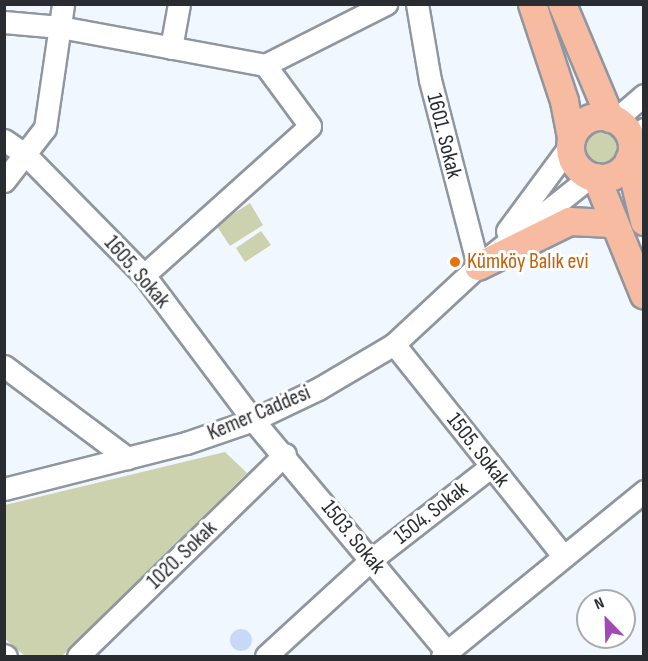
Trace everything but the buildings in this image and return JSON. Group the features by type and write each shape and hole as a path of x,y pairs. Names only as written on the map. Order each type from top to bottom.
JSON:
{"main road":[{"path":"532,4 564,101 575,165 593,177 644,295"},
{"path":"567,6 613,119 628,133 635,146 644,221"},
{"path":"571,142 589,119 613,119"},
{"path":"593,177 617,173 635,146"},
{"path":"478,266 569,221 611,223"}],"street":[{"path":"4,181 26,156 45,128 63,4"},
{"path":"171,48 179,4"},
{"path":"4,22 60,27 265,65 386,4"},
{"name":"1601. Sokak","path":"417,4 430,80 478,266"},
{"path":"144,275 310,126 265,65"},
{"path":"613,119 644,95"},
{"name":"1605. Sokak","path":"4,140 26,156 144,275 253,420"},
{"name":"Kemer Caddesi","path":"478,266 532,201 571,142"},
{"name":"Kemer Caddesi","path":"4,489 127,458 253,420 318,389 394,344 478,266 593,177"},
{"name":"1505. Sokak","path":"394,344 563,556"},
{"path":"4,366 127,458"},
{"name":"1503. Sokak","path":"253,420 285,454 372,559 446,655"},
{"name":"1020. Sokak","path":"78,657 285,454"},
{"name":"1504. Sokak","path":"266,657 372,559 490,466"},
{"path":"446,655 644,491"}],"green space":[{"path":"601,131 612,136 617,147 612,158 601,163 590,158 585,147 590,136"},
{"path":"250,203 263,225 230,246 216,225"},
{"path":"261,231 271,245 245,262 236,248"},
{"path":"225,452 247,473 62,656 25,656 5,639 5,505"}],"water":[{"path":"241,629 249,632 252,640 249,648 241,651 233,648 230,640 233,632"}],"place":[{"name":"Kümköy Balık evi","path":"455,262"}]}
